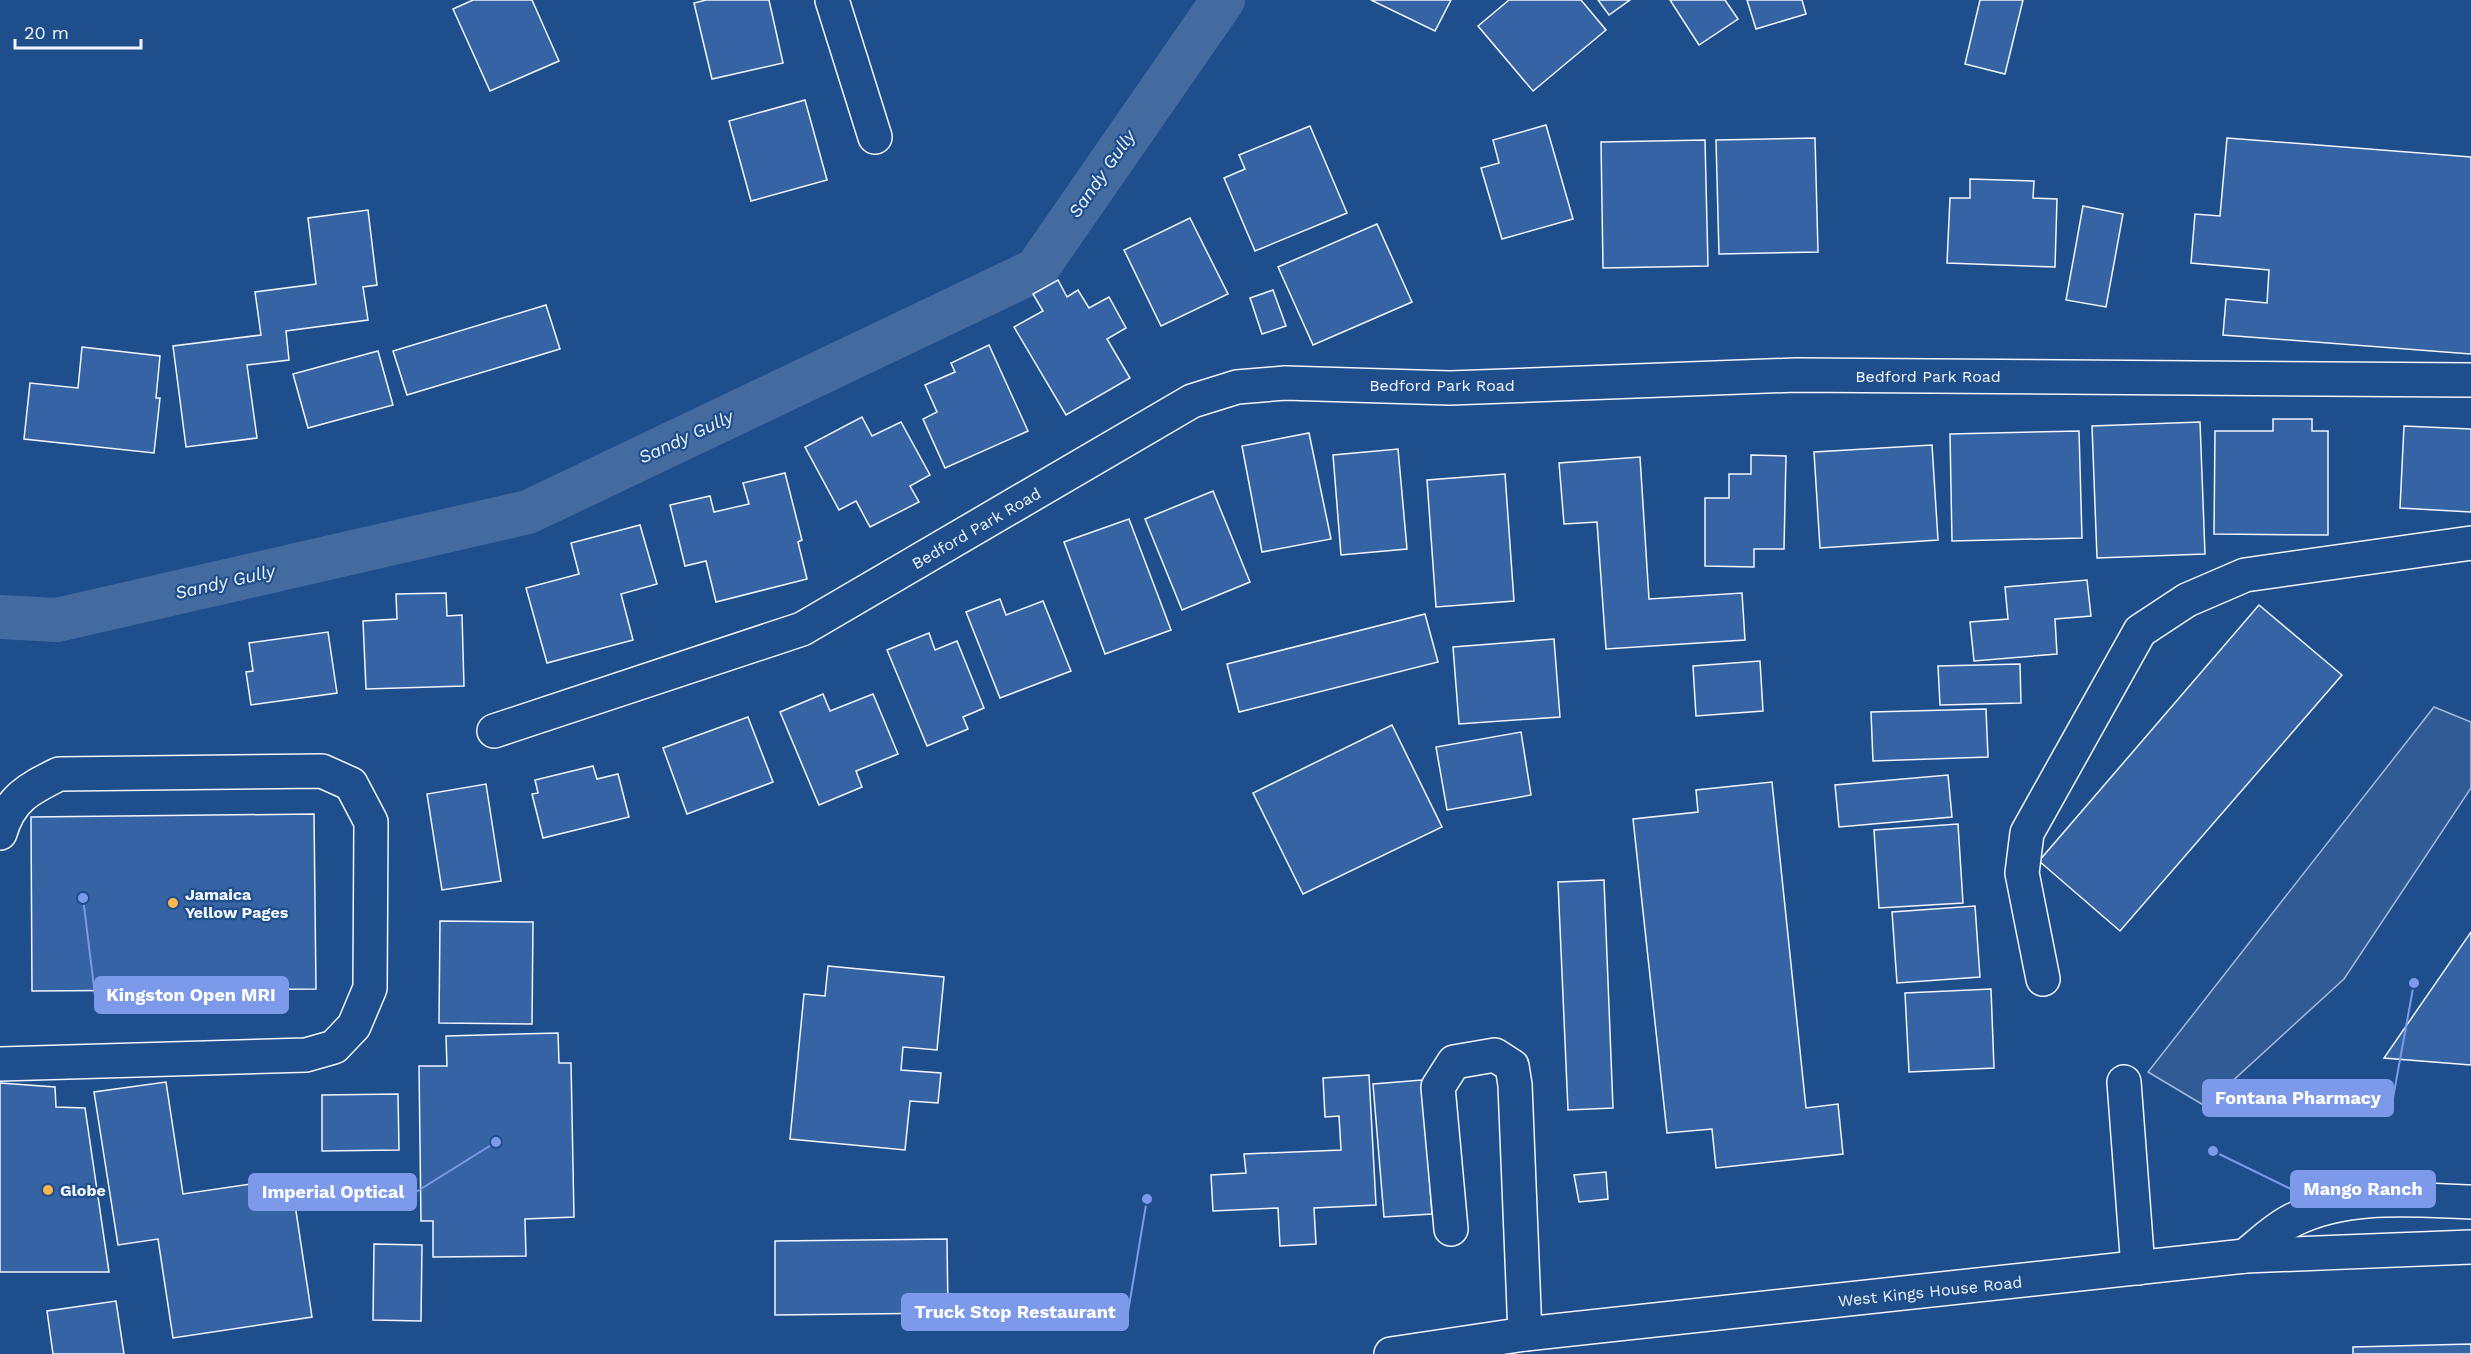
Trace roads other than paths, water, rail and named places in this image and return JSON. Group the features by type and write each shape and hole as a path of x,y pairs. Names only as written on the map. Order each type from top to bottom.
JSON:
{"street":[{"path":"832,0 875,137"},
{"name":"Bedford Park Road","path":"494,731 802,629 1191,401 1237,387 1285,383 1450,388 1796,375 2471,380"},
{"path":"2043,979 2022,873 2026,833 2140,631 2187,600 2245,575 2471,543"},
{"path":"0,833 4,817 25,791 59,774 322,771 351,784 371,822 370,988 354,1026 334,1047 306,1055 0,1064"},
{"path":"1451,1229 1438,1087 1454,1062 1495,1055 1512,1066 1515,1085 1525,1334"},
{"path":"2124,1082 2138,1268"},
{"path":"2245,1256 2292,1220 2338,1205 2396,1200 2471,1202"},
{"name":"West Kings House Road","path":"1391,1354 1525,1334 2245,1256 2471,1247"}],"waterway":[{"name":"Sandy Gully","path":"0,617 57,620 528,512 1036,270 1223,0"}],"place":[{"name":"Kingston Open MRI","path":"83,898"},
{"name":"Jamaica Yellow Pages","path":"173,903"},
{"name":"Fontana Pharmacy","path":"2414,983"},
{"name":"Imperial Optical","path":"496,1142"},
{"name":"Mango Ranch","path":"2213,1151"},
{"name":"Globe","path":"48,1190"},
{"name":"Truck Stop Restaurant","path":"1147,1199"}]}
